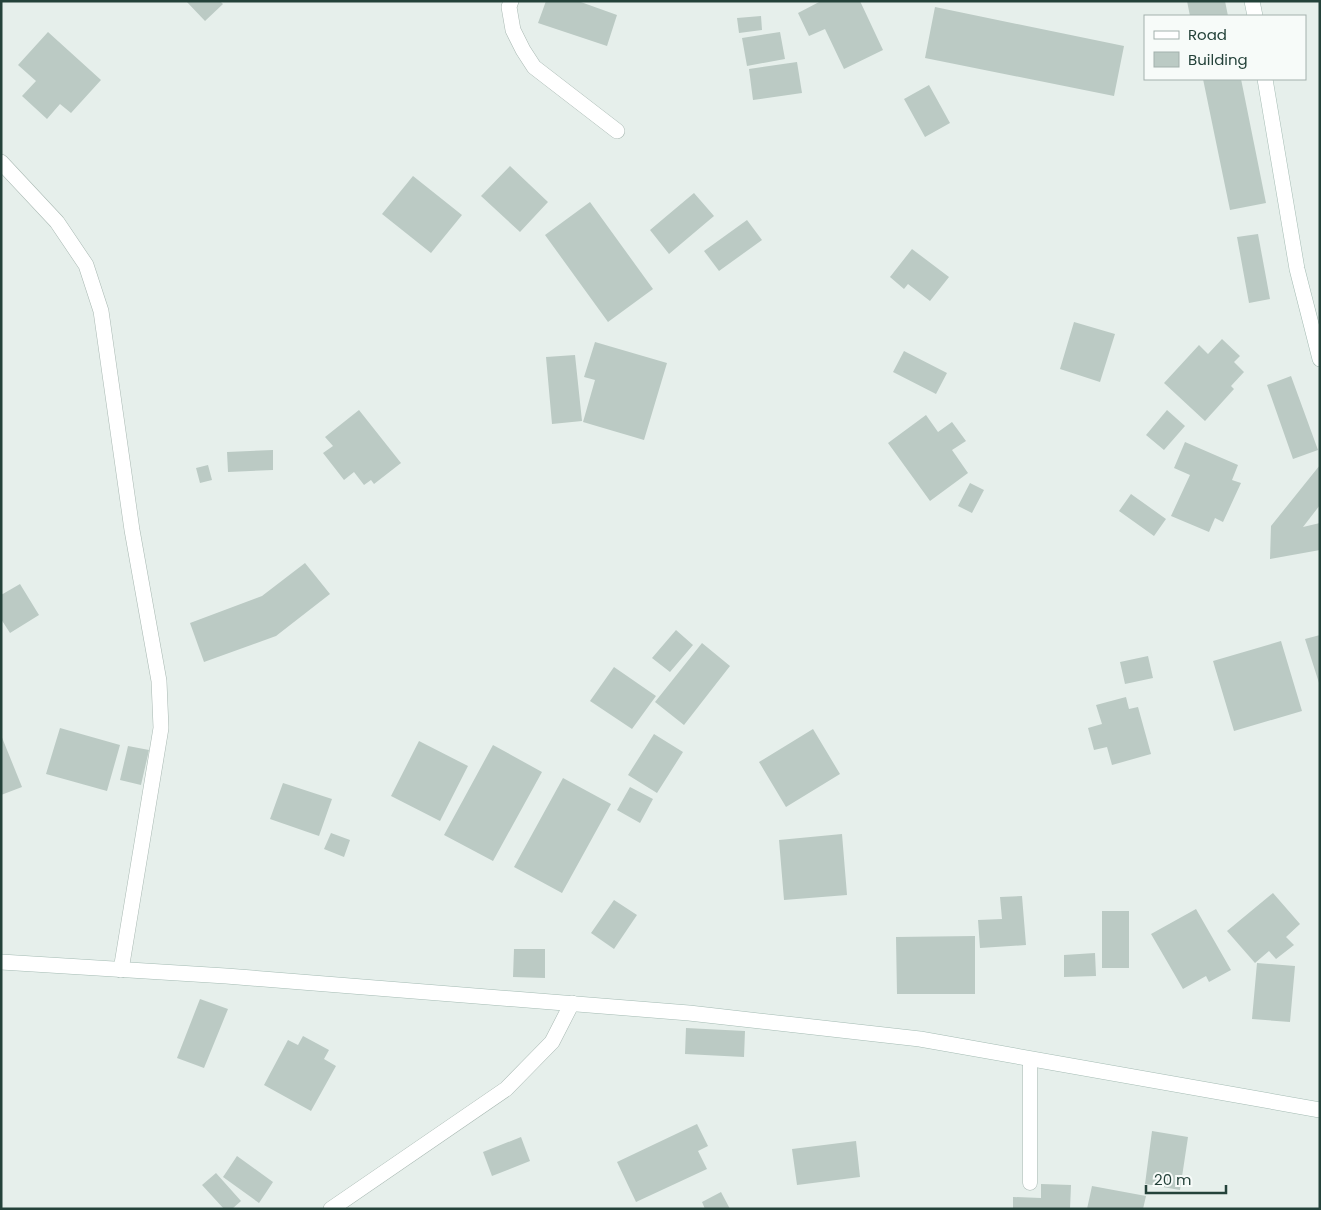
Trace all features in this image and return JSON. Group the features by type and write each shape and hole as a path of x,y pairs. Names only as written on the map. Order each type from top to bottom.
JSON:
{"street":[{"path":"511,1 509,7 513,30 534,67 616,131"},
{"path":"1252,1 1255,15"},
{"path":"1265,80 1297,270 1320,359"},
{"path":"1,162 57,222 86,265 102,311 132,530 159,681 161,728 121,970"},
{"path":"1,962 226,976 689,1013 920,1040 1320,1110"},
{"path":"331,1209 506,1089 552,1042 572,1003"}],"lane":[{"path":"1030,1059 1030,1183"}],"building":[{"path":"186,1 220,1 223,4 205,21"},
{"path":"546,1 578,1 617,15 607,46 538,23"},
{"path":"821,1 860,1 883,50 844,69 825,29 809,36 798,13"},
{"path":"1187,1 1225,1 1228,15 1190,15"},
{"path":"935,7 1124,46 1114,96 925,58"},
{"path":"761,16 762,30 739,33 737,18"},
{"path":"48,32 101,80 71,113 60,104 47,119 22,96 36,81 18,65"},
{"path":"780,32 785,59 747,66 742,38"},
{"path":"797,62 802,93 753,100 749,69"},
{"path":"1203,80 1241,80 1266,203 1230,210"},
{"path":"929,85 950,123 925,137 904,99"},
{"path":"510,166 548,202 520,232 481,196"},
{"path":"413,176 462,215 431,253 382,214"},
{"path":"694,193 714,216 669,254 650,230"},
{"path":"590,202 653,289 608,322 545,235"},
{"path":"747,220 762,240 719,271 704,251"},
{"path":"1258,234 1270,299 1249,303 1237,237"},
{"path":"912,249 949,277 930,301 908,284 904,289 890,277"},
{"path":"1074,322 1115,334 1100,382 1060,369"},
{"path":"1222,339 1240,356 1234,362 1244,372 1231,386 1234,389 1205,421 1164,383 1199,345 1208,354"},
{"path":"595,342 667,363 644,440 583,422 595,380 584,377"},
{"path":"904,351 947,373 936,394 893,372"},
{"path":"575,355 582,421 552,424 546,357"},
{"path":"1291,376 1318,450 1293,459 1267,385"},
{"path":"359,410 401,463 374,484 371,480 364,485 354,472 344,480 323,453 333,446 325,437"},
{"path":"1167,410 1185,426 1164,450 1146,435"},
{"path":"926,415 938,432 952,422 966,441 952,450 968,473 930,501 888,443"},
{"path":"1185,442 1238,465 1232,480 1241,483 1223,522 1215,518 1209,532 1171,516 1190,475 1174,468"},
{"path":"273,450 273,470 228,472 227,452"},
{"path":"208,465 212,480 200,483 196,468"},
{"path":"1320,465 1320,505 1303,527 1320,523 1320,550 1270,559 1271,526"},
{"path":"970,483 984,490 972,513 958,506"},
{"path":"1131,494 1166,519 1154,536 1119,511"},
{"path":"305,563 330,594 276,636 204,662 190,623 262,596"},
{"path":"20,584 39,615 10,633 1,619 1,595"},
{"path":"676,630 693,645 670,672 652,658"},
{"path":"1320,635 1320,683 1319,683 1305,639"},
{"path":"1281,641 1302,711 1234,731 1213,661"},
{"path":"702,643 730,666 684,725 655,702"},
{"path":"1148,656 1153,678 1125,684 1120,662"},
{"path":"614,667 656,696 632,729 590,701"},
{"path":"1126,697 1129,709 1138,707 1151,754 1112,765 1107,747 1094,750 1088,728 1102,724 1096,705"},
{"path":"60,728 120,745 107,791 46,774"},
{"path":"813,729 840,774 786,807 759,762"},
{"path":"654,734 683,752 657,793 628,775"},
{"path":"1,735 22,787 1,795"},
{"path":"419,741 468,766 440,821 391,796"},
{"path":"493,745 542,772 493,861 444,835"},
{"path":"128,746 149,750 141,785 120,780"},
{"path":"563,778 611,804 562,893 514,867"},
{"path":"283,783 332,799 319,836 270,819"},
{"path":"630,787 653,799 640,823 617,810"},
{"path":"331,833 350,840 344,857 324,849"},
{"path":"842,834 847,895 784,900 779,840"},
{"path":"1273,893 1300,924 1286,937 1294,945 1276,959 1269,951 1255,963 1227,931"},
{"path":"1022,896 1026,945 980,948 978,920 1002,919 1000,897"},
{"path":"614,900 637,915 614,949 591,933"},
{"path":"1196,909 1231,970 1209,982 1206,976 1183,989 1151,934"},
{"path":"1102,911 1129,911 1129,968 1102,968"},
{"path":"975,936 975,994 897,994 896,937"},
{"path":"514,949 545,949 545,978 513,977"},
{"path":"1095,953 1096,976 1064,977 1064,955"},
{"path":"1257,963 1295,966 1290,1022 1252,1019"},
{"path":"200,999 228,1009 204,1068 177,1058"},
{"path":"686,1028 745,1031 744,1057 685,1054"},
{"path":"303,1036 329,1050 324,1059 336,1066 311,1111 264,1085 288,1040 298,1045"},
{"path":"697,1124 708,1146 698,1151 707,1169 636,1202 617,1162"},
{"path":"1152,1131 1188,1137 1180,1190 1145,1184"},
{"path":"521,1137 530,1161 492,1176 483,1152"},
{"path":"856,1141 860,1177 797,1185 792,1149"},
{"path":"237,1156 273,1182 259,1203 223,1177"},
{"path":"216,1173 241,1201 232,1209 224,1209 202,1185"},
{"path":"1041,1184 1071,1185 1070,1209 1013,1209 1013,1197 1041,1198"},
{"path":"1092,1186 1146,1196 1143,1209 1087,1209"},
{"path":"721,1192 730,1209 705,1209 702,1202"}]}
